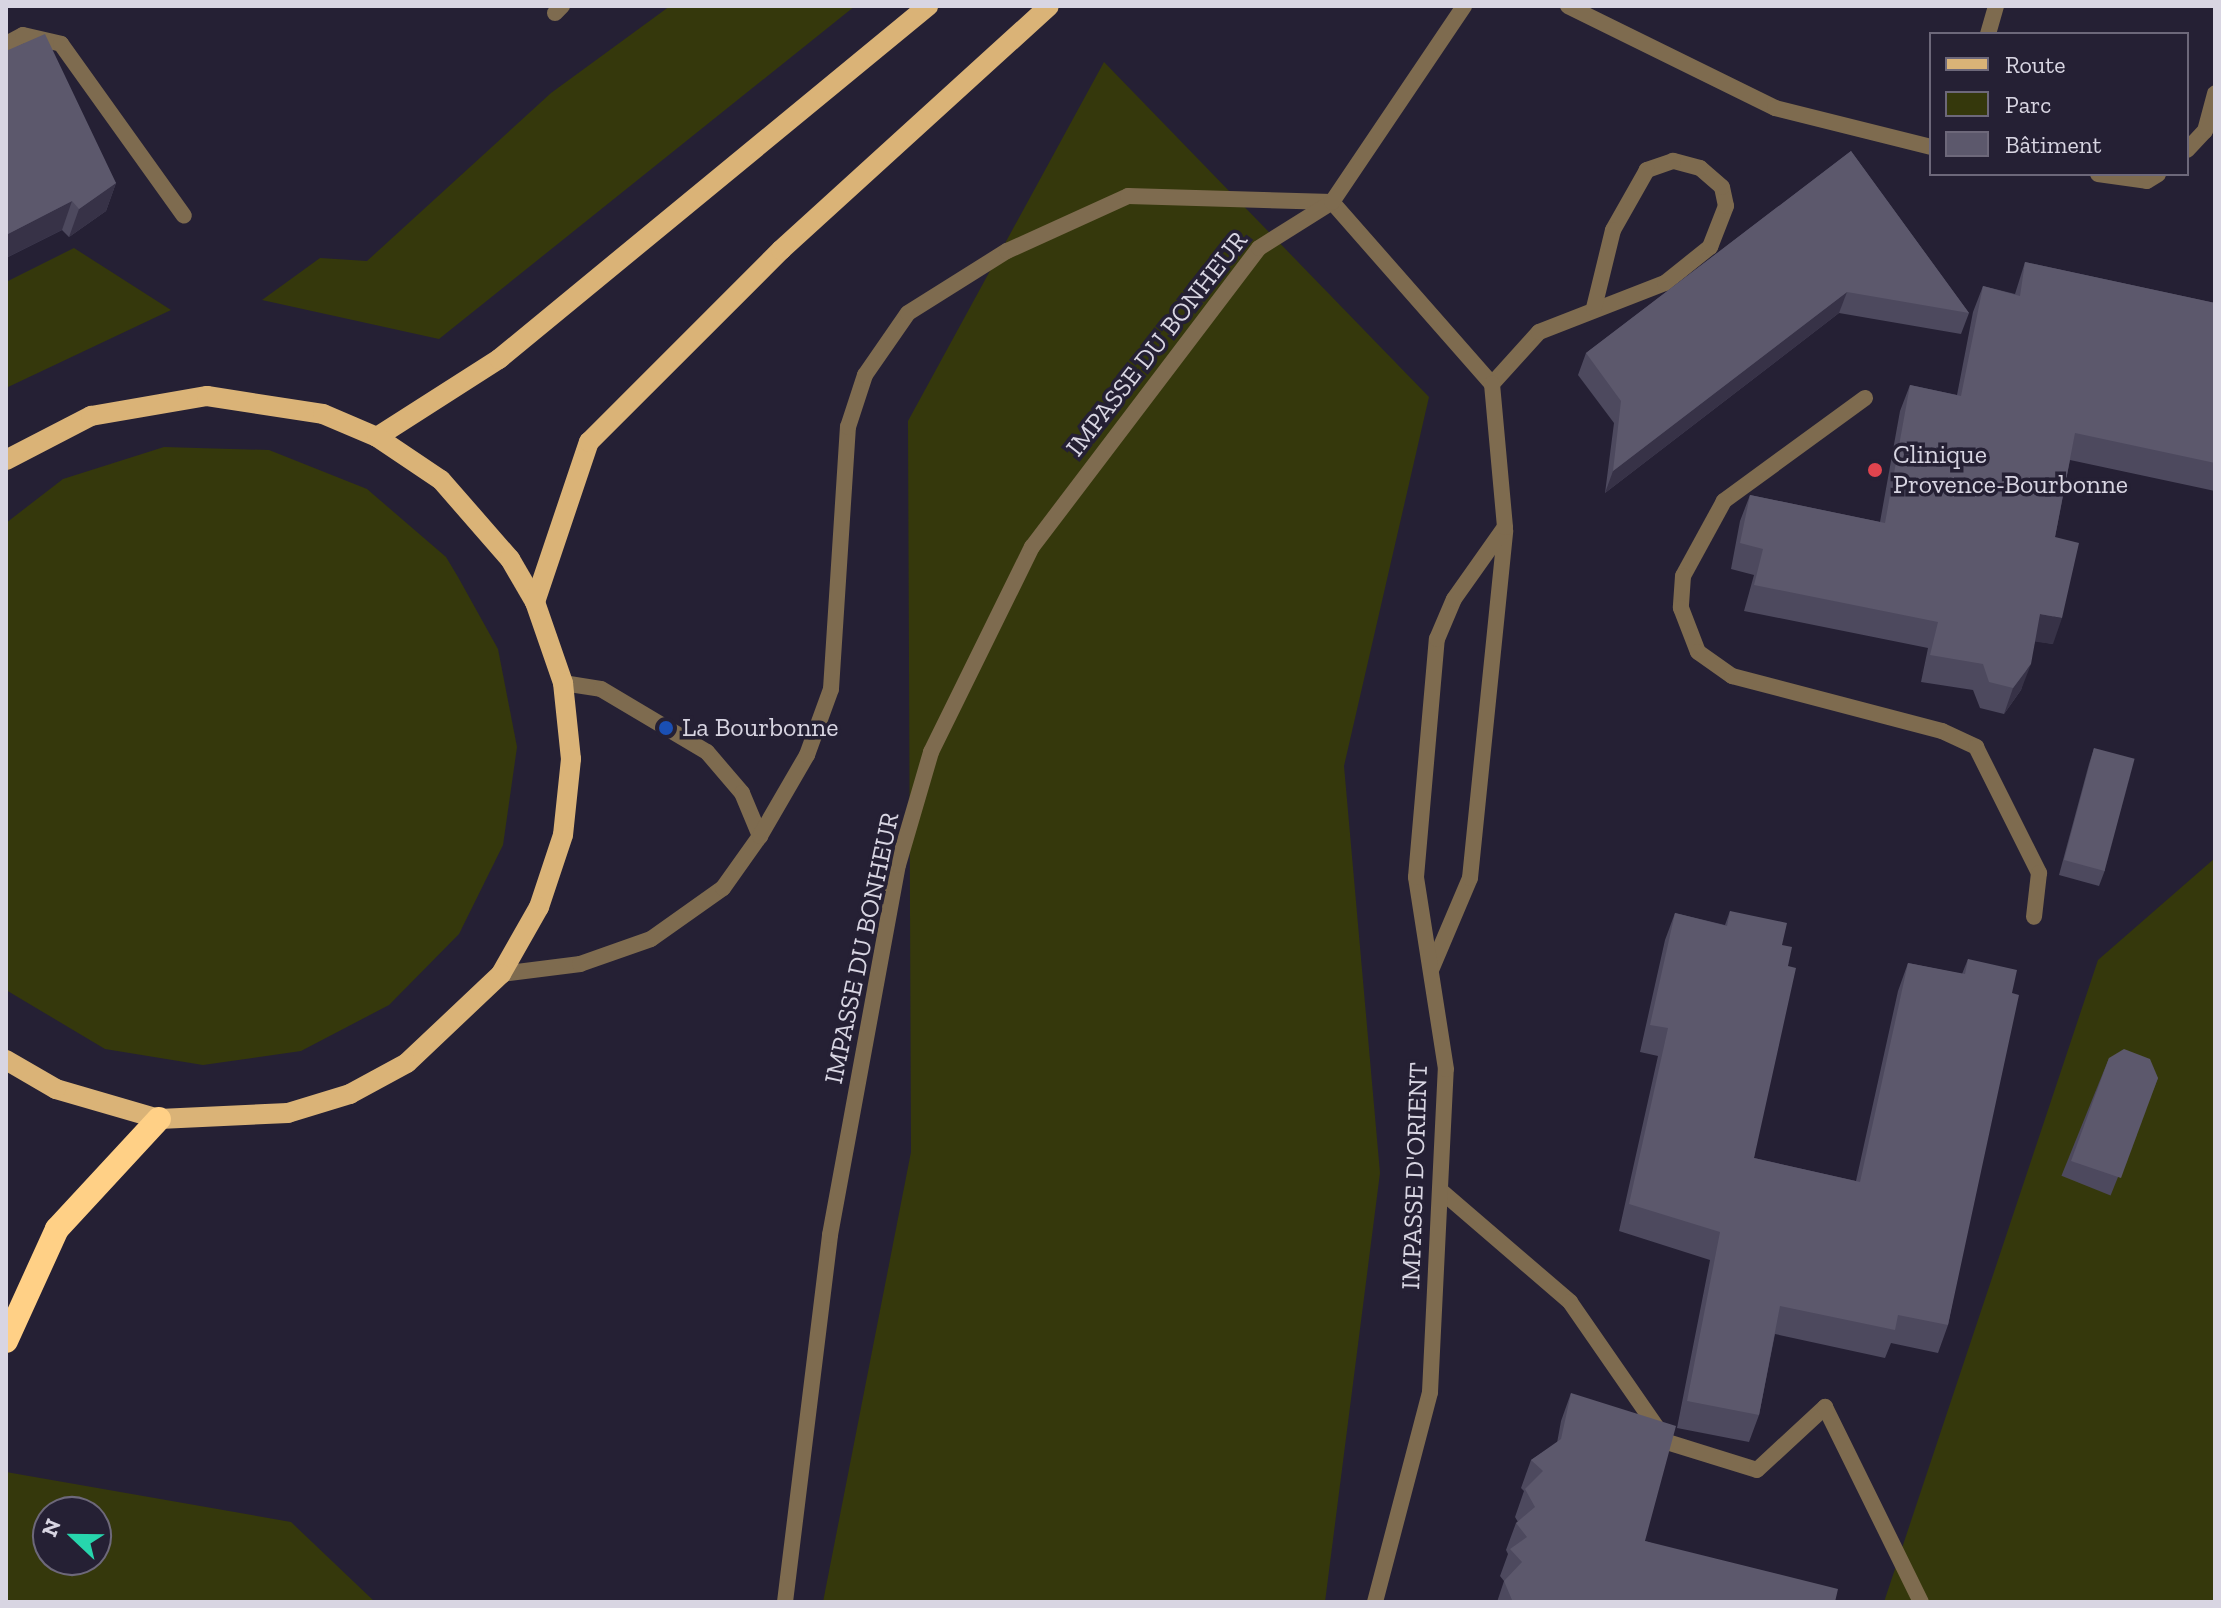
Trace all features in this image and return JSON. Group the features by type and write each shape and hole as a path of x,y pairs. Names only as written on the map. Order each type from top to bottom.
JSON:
{"highway":[{"path":"6,1341 57,1229 159,1119"}],"main road":[{"path":"377,437 499,359 928,6"},
{"path":"535,602 589,442 781,250 1049,6"},
{"path":"6,460 91,416 207,396 323,414 377,437 441,480 474,513 535,602 563,683 571,759 563,835 539,907 501,974 448,1030 350,1094 276,1115 159,1119 56,1089 6,1060"}],"lane":[{"path":"1332,202 1464,6"},
{"path":"1568,6 1775,108 1929,146"},
{"path":"1989,32 1996,6"},
{"path":"6,44 23,35 61,44 184,216"},
{"path":"2189,148 2205,131 2215,93"},
{"path":"1492,384 1539,332 1594,308 1665,283 1710,247 1726,206 1722,187 1700,168 1673,161 1647,170 1613,230 1594,308"},
{"path":"2112,176 2147,181 2155,176"},
{"path":"501,974 580,964 651,939 723,888 760,836 807,755 831,689 848,427 865,375 908,313 1007,251 1128,196 1332,202 1492,384 1505,527 1470,878 1431,971"},
{"name":"IMPASSE DU BONHEUR","path":"785,1602 830,1235 898,865 931,752 1032,547 1121,424 1259,248 1332,202"},
{"path":"1865,398 1724,501 1683,576 1681,608 1698,652 1732,676 1942,731 1976,747 2039,873 2034,917"},
{"name":"IMPASSE D'ORIENT","path":"1375,1602 1430,1392 1446,1069 1416,877 1437,639 1454,599 1505,527"},
{"path":"563,683 601,689 707,752 742,793 760,836"},
{"path":"1440,1190 1570,1302 1667,1442 1757,1470 1825,1407 1921,1602"}],"green space":[{"path":"670,6 855,6 439,339 262,300 320,258 367,261 551,93"},
{"path":"1104,62 1429,397 1344,766 1380,1173 1325,1602 823,1602 911,1152 908,421"},
{"path":"74,248 171,310 6,388 6,282"},
{"path":"164,447 269,450 367,489 446,557 498,649 517,747 503,845 459,934 389,1005 301,1051 203,1065 105,1049 6,990 6,523 63,479"},
{"path":"2215,858 2215,1602 1884,1602 2098,960"},
{"path":"6,1472 291,1522 375,1602 6,1602"}],"building":[{"path":"45,34 116,183 79,209 72,201 6,235 6,51"},
{"path":"1851,151 1969,313 1847,292 1613,471 1621,401 1586,353"},
{"path":"2025,262 2215,303 2215,463 2075,433 2055,537 2079,543 2062,618 2040,614 2031,664 2013,688 1989,682 1983,664 1930,655 1938,622 1754,585 1763,549 1740,543 1750,495 1885,523 1910,385 1961,396 1983,286 2020,296"},
{"path":"2094,748 2135,759 2105,871 2064,860"},
{"path":"1730,911 1787,923 1782,945 1792,947 1788,966 1796,968 1754,1158 1860,1182 1908,963 1965,974 1968,959 2017,970 2012,993 2019,995 1948,1325 1898,1315 1895,1330 1780,1306 1759,1415 1687,1401 1720,1232 1629,1204 1668,1028 1650,1025 1675,913 1727,926"},
{"path":"2124,1049 2150,1059 2158,1078 2121,1178 2071,1161 2109,1058"},
{"path":"1571,1393 1676,1426 1645,1541 1838,1589 1835,1602 1510,1602 1512,1600 1504,1581 1522,1562 1510,1549 1527,1537 1516,1523 1535,1507 1525,1489 1543,1471 1531,1460 1561,1439"}],"place":[{"name":"Clinique Provence-Bourbonne","path":"1875,470"},
{"name":"La Bourbonne","path":"666,728"}]}
